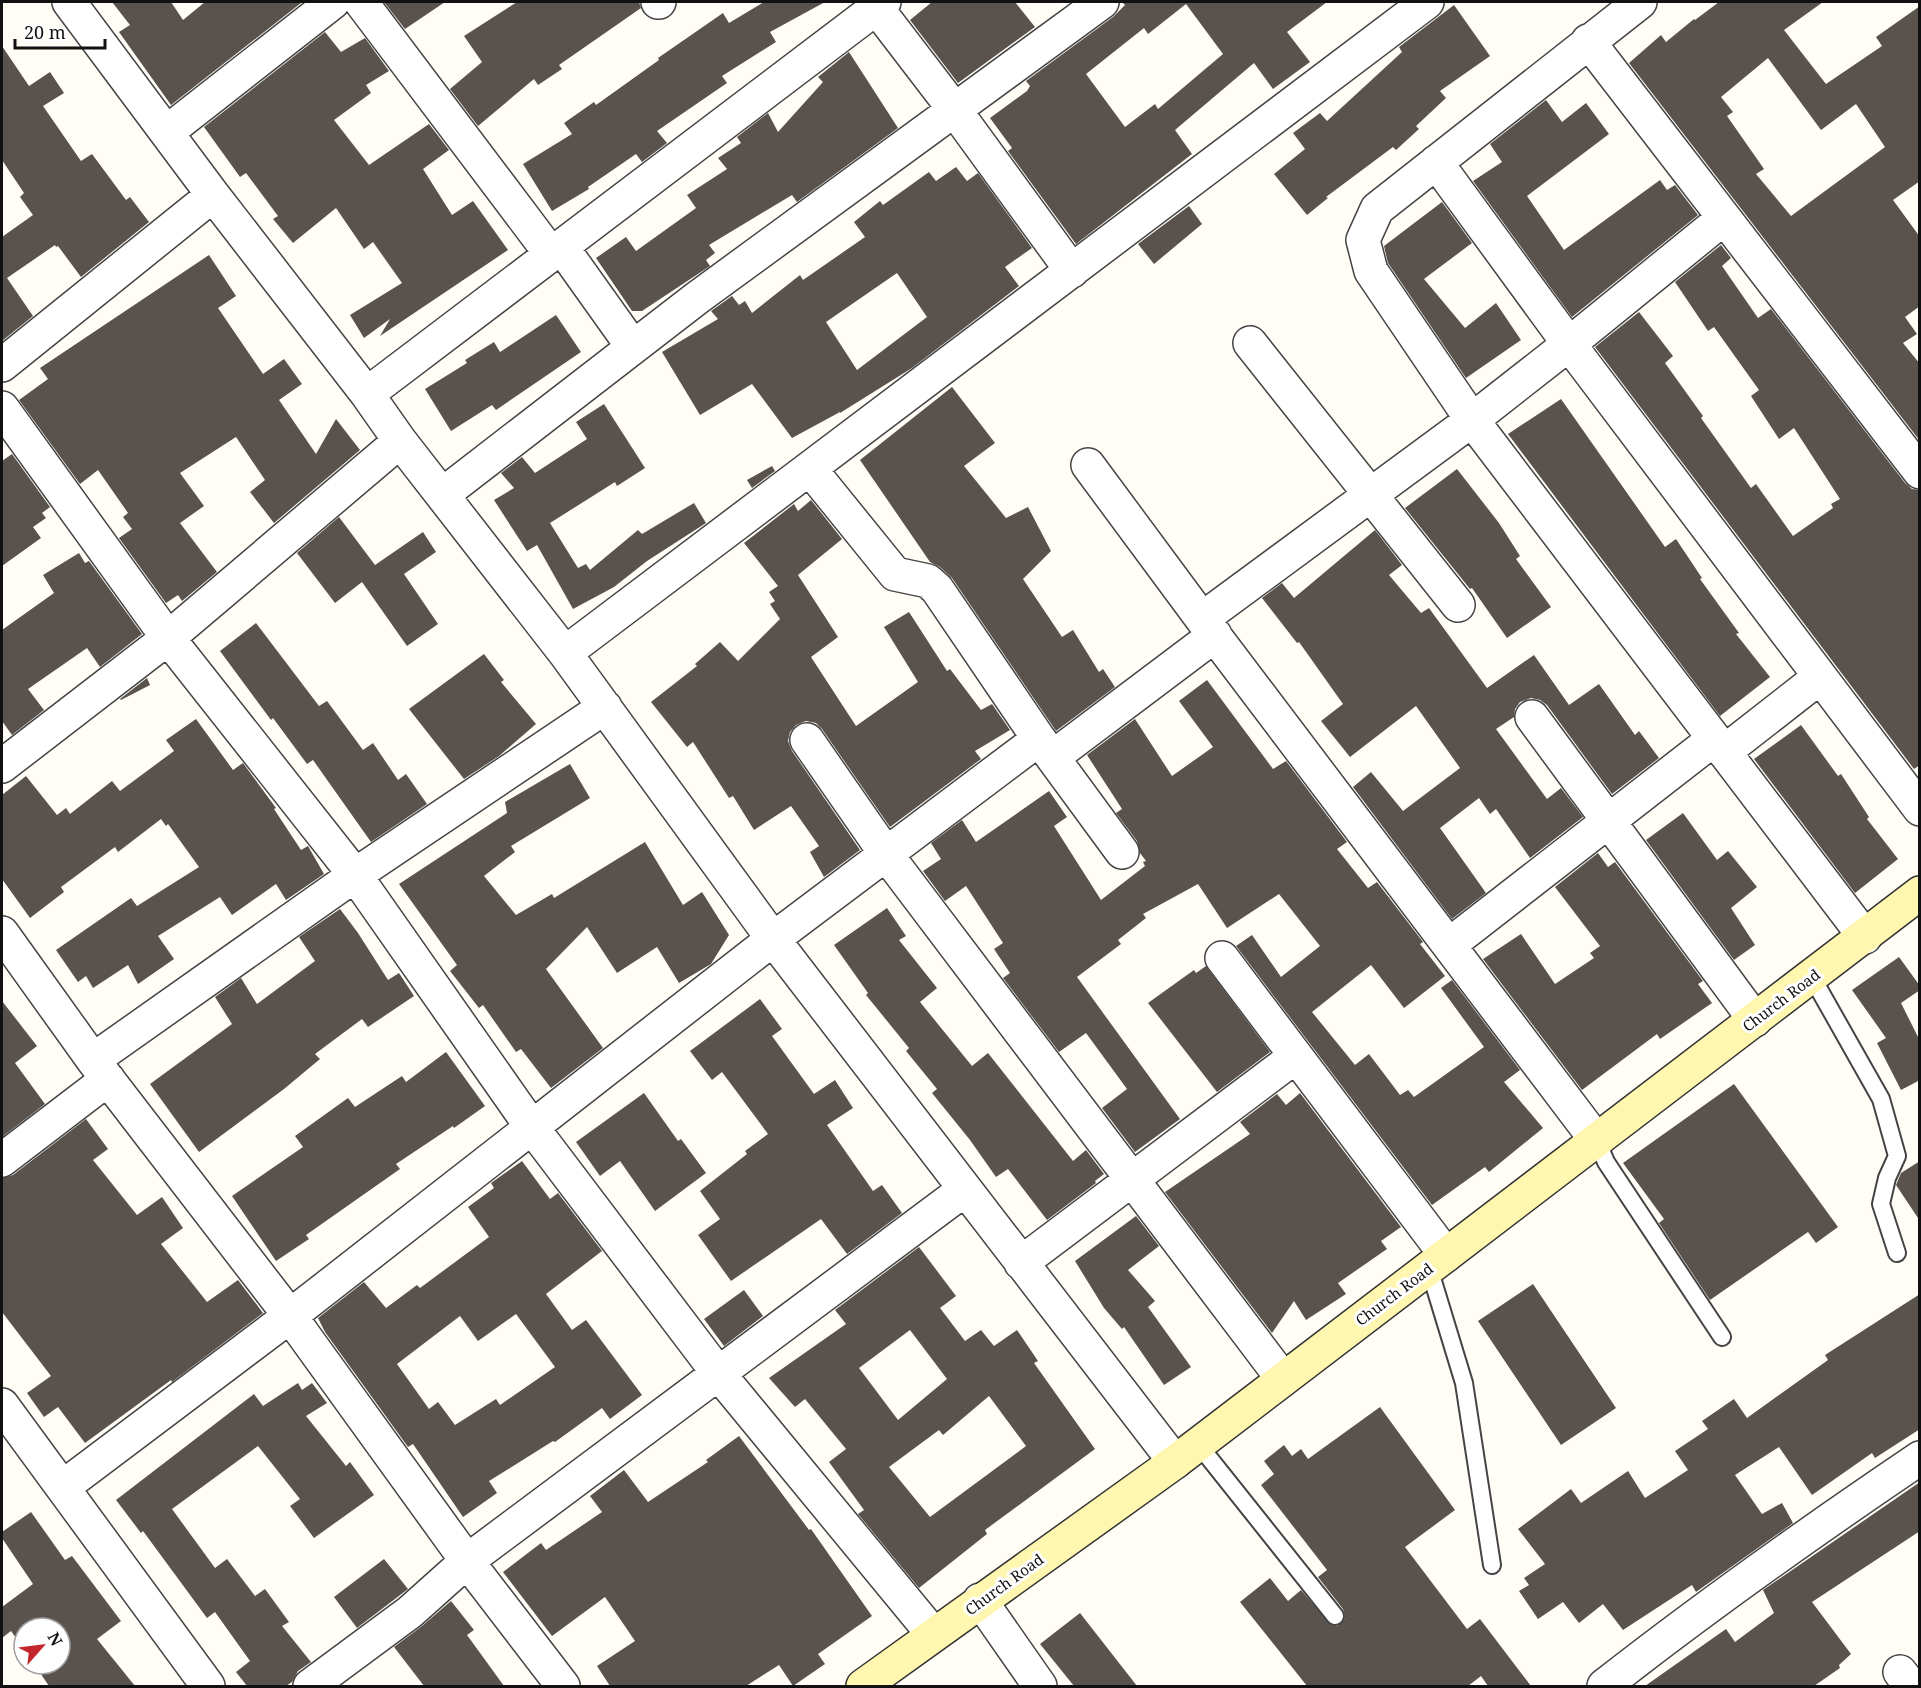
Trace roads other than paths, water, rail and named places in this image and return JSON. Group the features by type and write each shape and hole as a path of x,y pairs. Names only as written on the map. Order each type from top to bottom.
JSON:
{"street":[{"path":"69,2 213,195 367,394 400,441 566,653 773,939 964,1190 1021,1263 1186,1453"},
{"path":"166,132 333,2"},
{"path":"361,2 633,347"},
{"path":"442,495 633,347 1102,2"},
{"path":"566,653 1427,2"},
{"path":"1640,2 1377,209 1363,240 1371,271 1472,420 1865,937"},
{"path":"367,394 877,3 1072,271"},
{"path":"1588,41 1920,472"},
{"path":"1436,162 1569,344 1920,809"},
{"path":"2,366 213,195"},
{"path":"63,1487 290,1316 531,1126 886,854 1046,748 1208,627 1370,495 1472,420 1724,218"},
{"path":"1250,343 1458,605"},
{"path":"2,408 168,638 355,875 531,1126 718,1374 933,1634"},
{"path":"2,766 168,638 400,441"},
{"path":"1088,465 1597,1141"},
{"path":"810,469 895,574 928,581 937,589 1046,748 1122,852"},
{"path":"1449,945 1609,820 1820,678"},
{"path":"2,1160 100,1070 355,875 605,707"},
{"path":"1532,717 1755,1020"},
{"path":"807,740 886,854 1283,1379"},
{"name":"Church Road","path":"863,1686 1186,1453 1920,893"},
{"path":"2,933 100,1070 290,1316 467,1561 563,1686"},
{"path":"1222,958 1296,1056 1437,1262"},
{"path":"1021,1263 1296,1056"},
{"path":"310,1686 410,1612 467,1561 964,1190"},
{"path":"2,1405 208,1686"},
{"path":"1604,1686 1803,1537 1920,1458"},
{"path":"980,1600 1040,1686"}],"lane":[{"path":"1812,977 1881,1099 1897,1156 1887,1178 1881,1204 1897,1252"},
{"path":"1597,1141 1606,1162 1722,1337"},
{"path":"1437,1262 1464,1383 1492,1564"},
{"path":"1186,1453 1335,1616"}]}
